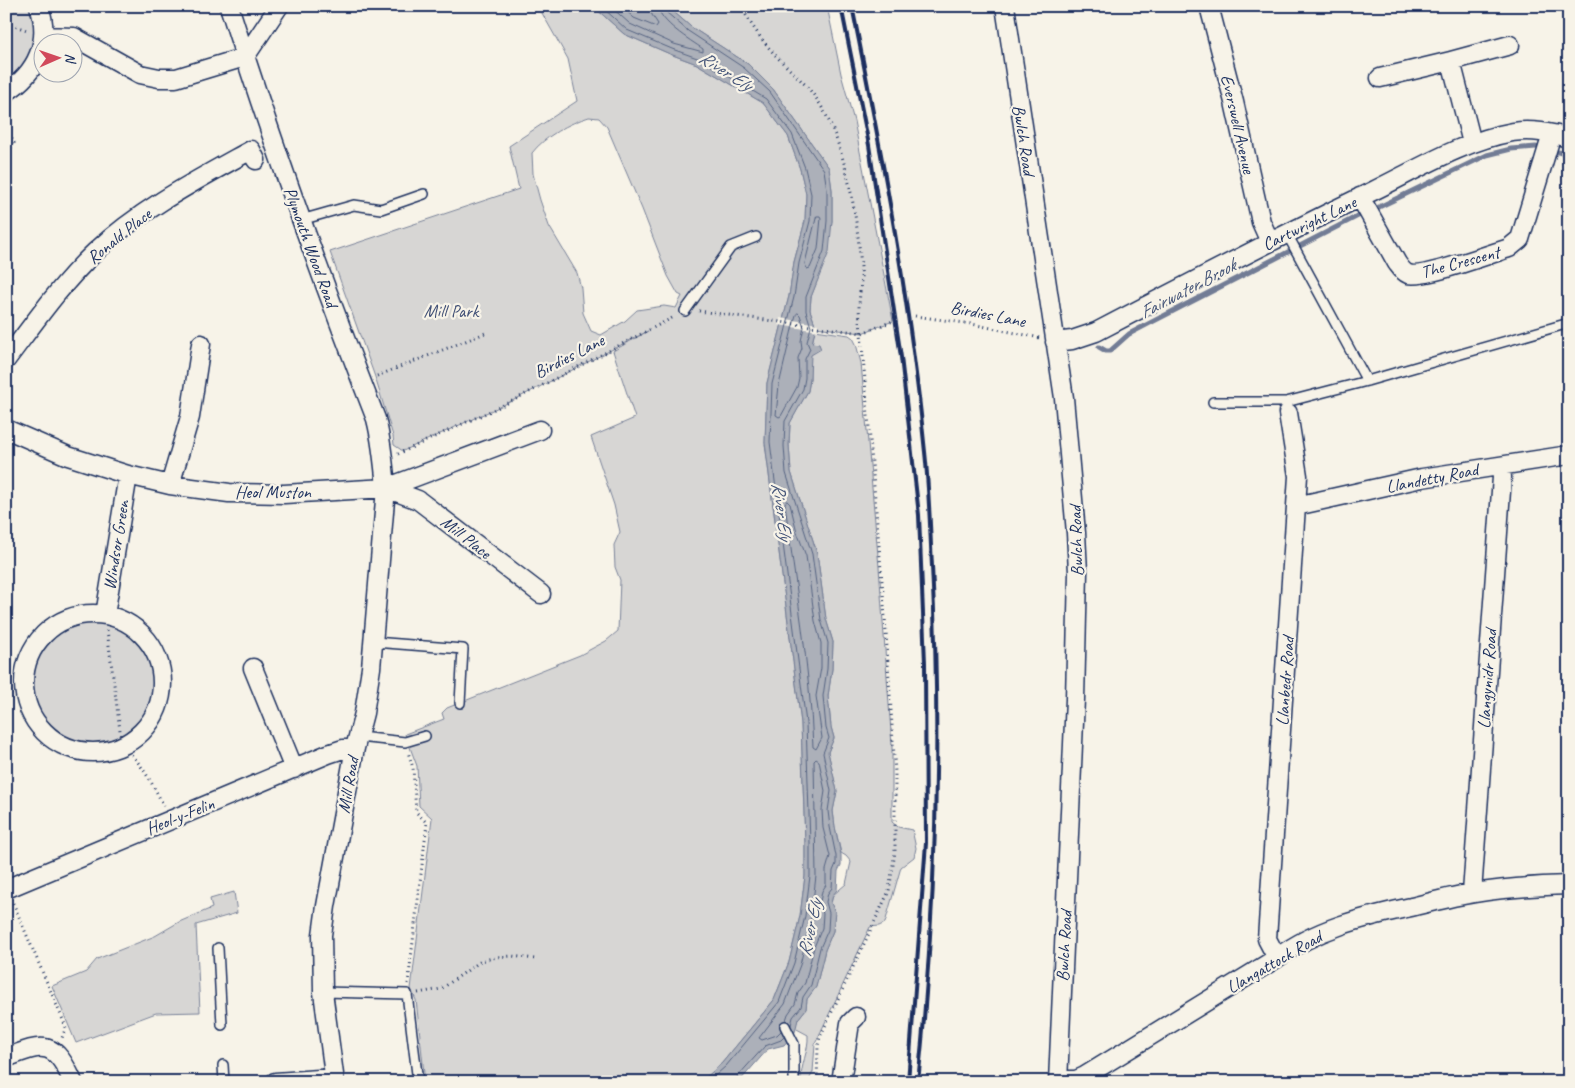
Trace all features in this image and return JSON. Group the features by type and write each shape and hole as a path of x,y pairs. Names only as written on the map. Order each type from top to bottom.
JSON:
{"street":[{"path":"39,6 43,32"},
{"name":"Plymouth Wood Road","path":"229,6 301,220 381,438 386,488"},
{"path":"82,42 140,74 159,78 176,78 245,57 279,6"},
{"name":"Bwlch Road","path":"1005,6 1064,398 1074,495 1078,572 1075,709 1058,1081"},
{"name":"Everswell Avenue","path":"1209,6 1234,102 1261,222 1270,242"},
{"path":"1380,78 1510,45"},
{"path":"1451,61 1472,143"},
{"path":"6,92 15,86 32,66"},
{"name":"Cartwright Lane","path":"1056,342 1072,340 1096,332 1270,242 1472,143 1513,132 1529,130 1560,136"},
{"name":"The Crescent","path":"1360,197 1402,270 1408,274 1424,274 1509,248 1520,239 1560,136"},
{"name":"Ronald Place","path":"6,360 45,309 96,252 137,219 188,185 251,150 256,160"},
{"path":"170,485 190,417 201,344"},
{"name":"Llanbedr Road","path":"1277,958 1268,939 1298,476 1287,407"},
{"name":"Heol Muston","path":"9,435 128,475 170,485 229,493 284,494 386,488 540,430"},
{"name":"Llandetty Road","path":"1296,506 1422,478 1569,455"},
{"name":"Llangynidr Road","path":"1472,893 1502,477 1500,466"},
{"name":"Windsor Green","path":"105,614 128,475"},
{"name":"Mill Place","path":"386,488 418,500 542,594"},
{"name":"Mill Road","path":"335,1080 323,992 322,935 370,677 386,488"},
{"name":"Windsor Green","path":"86,614 105,614 125,622 143,635 155,653 162,674 161,696 153,716 140,734 122,746 104,751 86,752 68,748 52,739 38,726 29,710 24,692 24,674 29,656 39,640 52,627 68,618 86,614"},
{"path":"253,668 294,769"},
{"name":"Heol-y-Felin","path":"7,889 357,742"},
{"name":"Llangattock Road","path":"1058,1081 1076,1080 1085,1076 1277,958 1290,948 1333,928 1388,912 1472,893 1569,885"},
{"path":"841,1082 850,1023 856,1017"},
{"path":"6,1058 35,1047 45,1048 56,1052 63,1061 73,1082"},
{"path":"275,1082 335,1080"}],"lane":[{"path":"301,220 354,205 381,209 424,194"},
{"path":"1287,234 1367,381"},
{"path":"685,311 731,247 756,236"},
{"path":"1212,402 1287,407 1367,381 1569,323"},
{"path":"374,642 464,649 460,703"},
{"path":"357,742 405,742 425,736"},
{"path":"218,948 222,1026"},
{"path":"323,992 407,994 418,1082"},
{"path":"785,1026 794,1044 794,1082"},
{"path":"223,1065 224,1082"}],"path":[{"path":"741,6 749,22 768,47 802,80 814,96 830,126 844,159 861,269 859,309 892,724 896,852 889,891 820,1037 817,1082"},
{"path":"6,124 14,143 6,157"},
{"name":"Birdies Lane","path":"384,460 514,400 685,311 704,311 862,334"},
{"name":"Birdies Lane","path":"915,316 972,324 1056,342"},
{"path":"862,334 893,321"},
{"path":"362,382 488,332"},
{"path":"105,614 122,746 141,765 171,820"},
{"path":"405,742 413,768 416,812 427,823 407,994 441,989 481,961 512,956 535,958"},
{"path":"7,889 66,1027 56,1052"}],"green space":[{"path":"6,6 33,6 35,32 32,32 32,50 25,67 6,81"},
{"name":"Mill Park","path":"538,6 593,6 624,34 697,64 763,103 788,136 800,169 806,194 805,221 794,262 789,296 767,383 765,443 801,723 805,876 800,916 789,962 774,1000 722,1063 701,1082 425,1082 416,1000 411,989 432,818 419,806 417,766 405,734 444,719 442,713 447,708 580,655 606,641 618,631 620,580 615,567 614,545 620,532 614,505 591,437 635,418 613,351 648,331 514,400 403,451 394,445 375,377 330,252 519,189 509,146 577,101 568,59","holes":["589,117 599,118 607,127 668,276 678,294 682,296 676,308 664,306 637,310 625,321 601,335 591,331 583,313 581,288 577,273 549,226 533,174 532,153 543,141 565,127"]},
{"path":"667,6 827,6 841,74 854,121 893,321 862,333 816,327 810,310 811,297 819,276 832,221 832,190 829,168 773,89 748,64 691,27"},
{"path":"815,330 849,335 856,344 861,363 892,746 892,822 898,827 912,830 916,848 914,857 901,867 885,923 870,927 815,1044 813,1072 808,1082 801,1082 808,1035 795,1028 798,1019 806,1009 807,999 816,987 825,950 833,931 831,903 833,895 846,884 851,862 841,853 835,827 833,811 837,791 828,752 834,738 828,696 833,642 826,619 817,553 791,472 789,445 790,423 808,391 810,379 809,359"},
{"path":"92,621 104,622 115,626 126,631 135,639 143,648 148,659 152,670 152,694 148,705 143,716 135,725 126,733 115,738 104,742 92,743 80,742 69,738 58,733 49,725 41,716 36,705 32,694 31,682 32,670 36,659 41,648 49,639 58,631 69,626 80,622"},
{"path":"234,892 237,913 196,925 200,1012 156,1013 76,1043 52,986 86,972 97,959 155,936 179,922 212,908 210,899"}],"water":[{"name":"River Ely","path":"593,6 667,6 691,27 748,64 773,89 829,168 832,190 829,252 811,297 810,310 816,327 812,343 819,344 821,349 811,355 808,391 790,423 789,445 791,472 817,553 826,619 833,642 828,696 834,738 828,752 837,791 833,811 841,865 838,871 837,890 833,895 831,903 835,912 833,931 825,950 816,987 807,999 806,1009 798,1019 795,1032 784,1045 768,1049 739,1082 701,1082 722,1063 774,1000 789,962 800,916 805,876 801,723 765,443 767,383 789,296 794,262 805,221 806,194 800,169 788,136 763,103 697,64 624,34"}],"pier":[{"path":"780,318 818,324 818,331 779,325"}],"waterway":[{"name":"Fairwater Brook","path":"1379,207 1487,155 1511,149 1536,147"},
{"name":"Fairwater Brook","path":"1558,152 1569,155"},
{"name":"Fairwater Brook","path":"1298,247 1358,216"},
{"name":"Fairwater Brook","path":"1099,347 1110,351 1129,334 1290,251"}],"railway":[{"path":"841,6 869,145 901,357 919,515 925,663 926,843 908,1082"},
{"path":"852,6 874,117 903,284 919,396 928,494 935,630 935,824 929,953 918,1082"}]}
